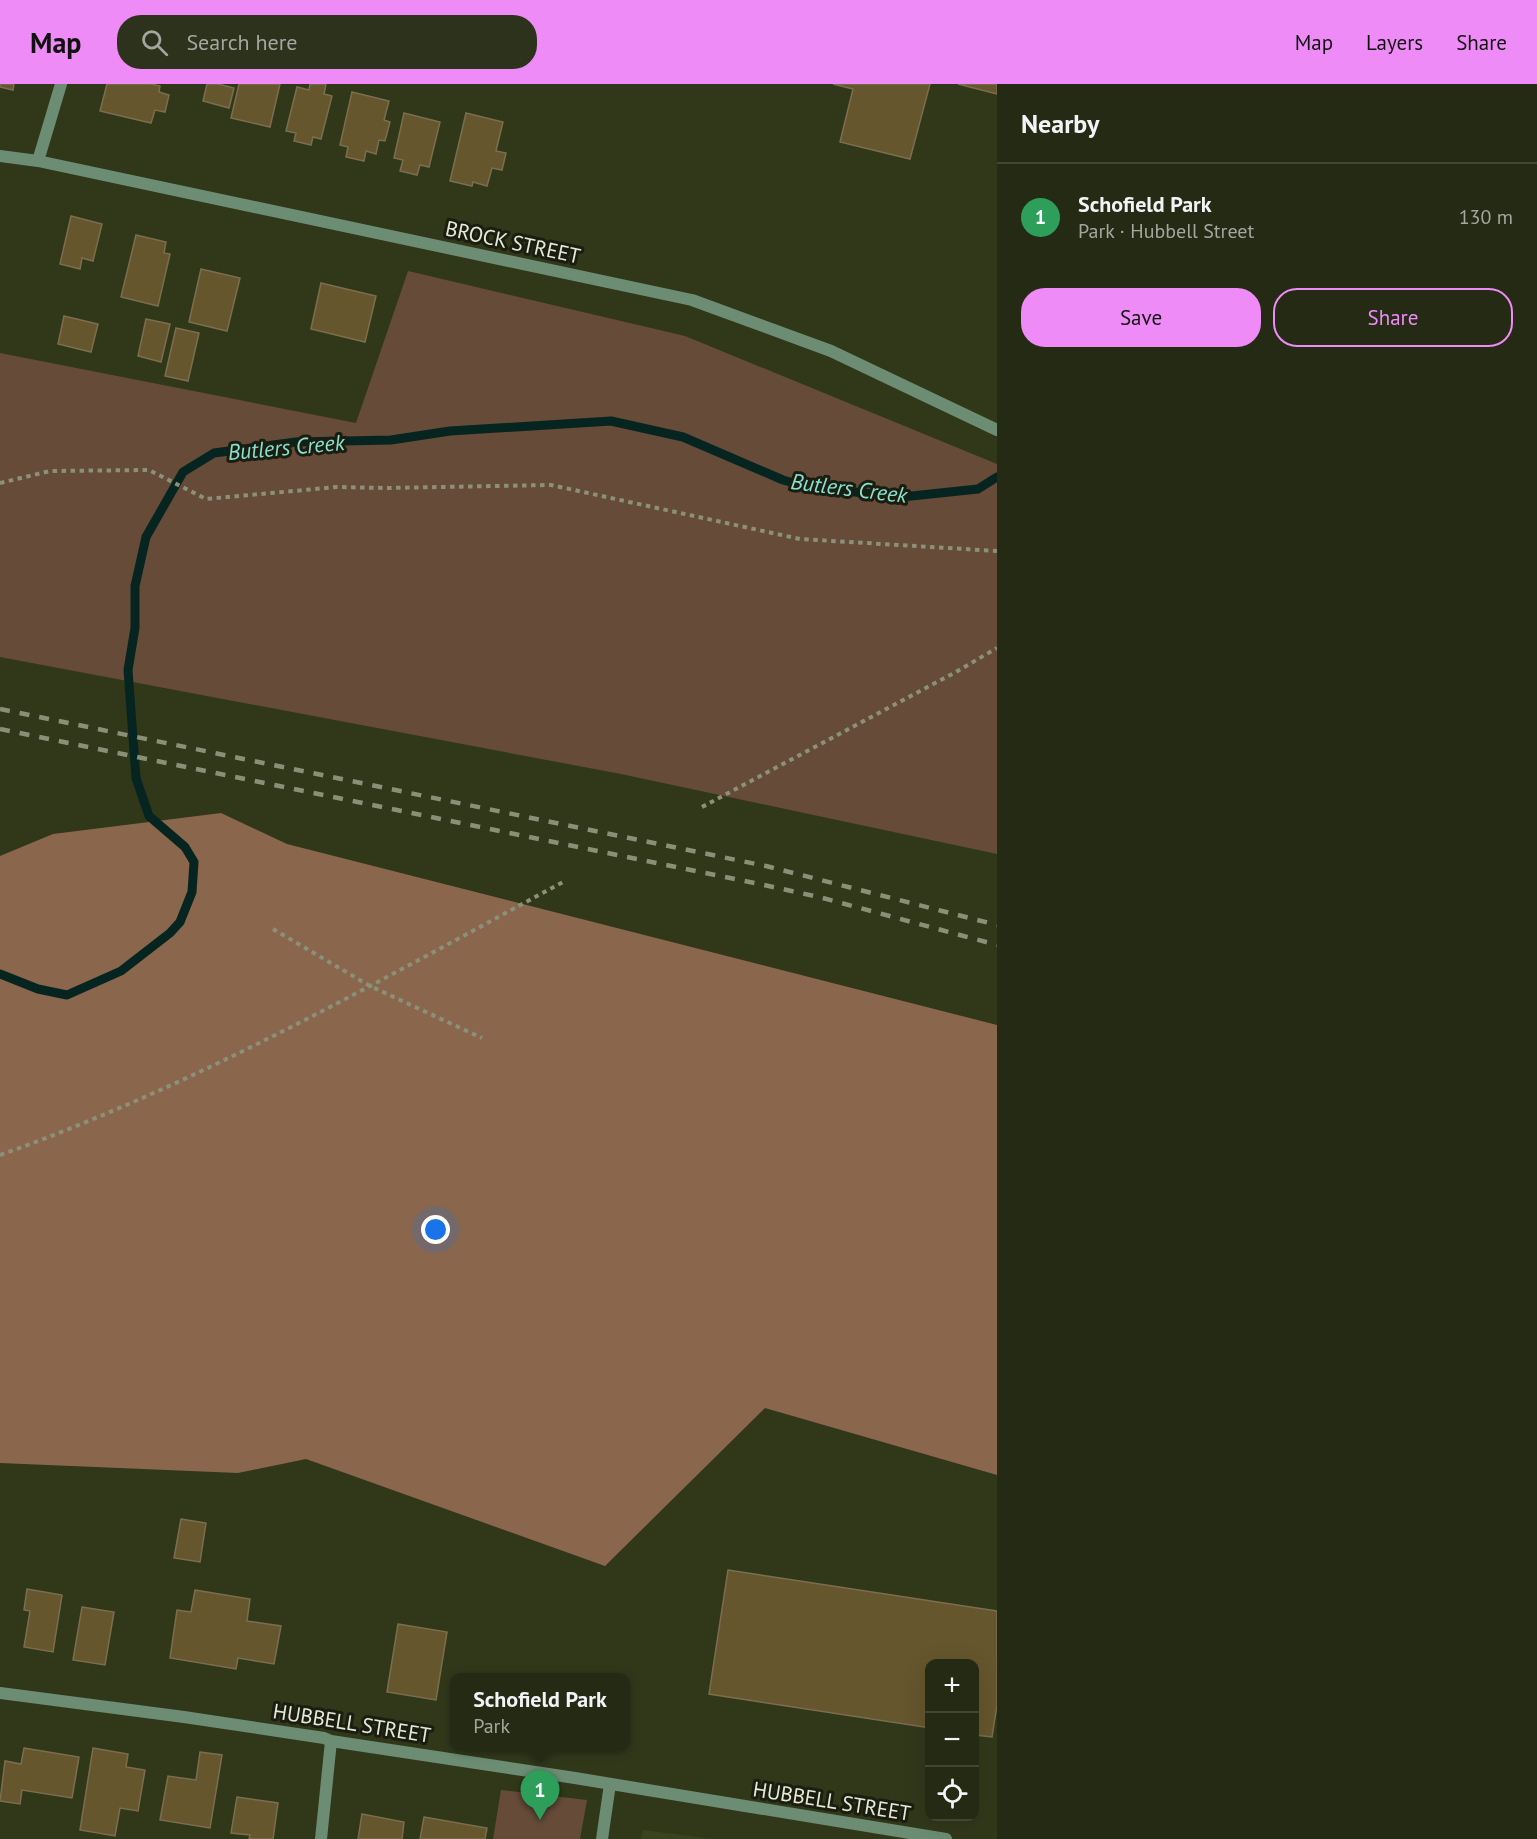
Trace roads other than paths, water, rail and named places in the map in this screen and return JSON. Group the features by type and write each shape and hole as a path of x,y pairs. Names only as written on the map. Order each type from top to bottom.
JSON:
{"street":[{"path":"38,160 61,84"},
{"name":"BROCK STREET","path":"0,156 38,160 692,300 831,351 997,430"},
{"name":"HUBBELL STREET","path":"0,1693 324,1737 330,1741 946,1839"},
{"path":"321,1839 330,1741"},
{"path":"602,1839 610,1784"}],"waterway":[{"name":"Butlers Creek","path":"0,974 38,989 67,995 121,971 170,933 180,922 192,892 194,862 185,847 149,816 136,778 128,670 135,628 135,586 146,537 183,472 214,453 296,442 391,440 450,431 611,421 683,437 783,480 808,487 902,497 978,489 997,477"}],"railway":[{"path":"0,709 766,866 997,925"},
{"path":"0,729 764,885 819,897 997,945"}],"place":[{"name":"Schofield Park","path":"540,1820"}]}
